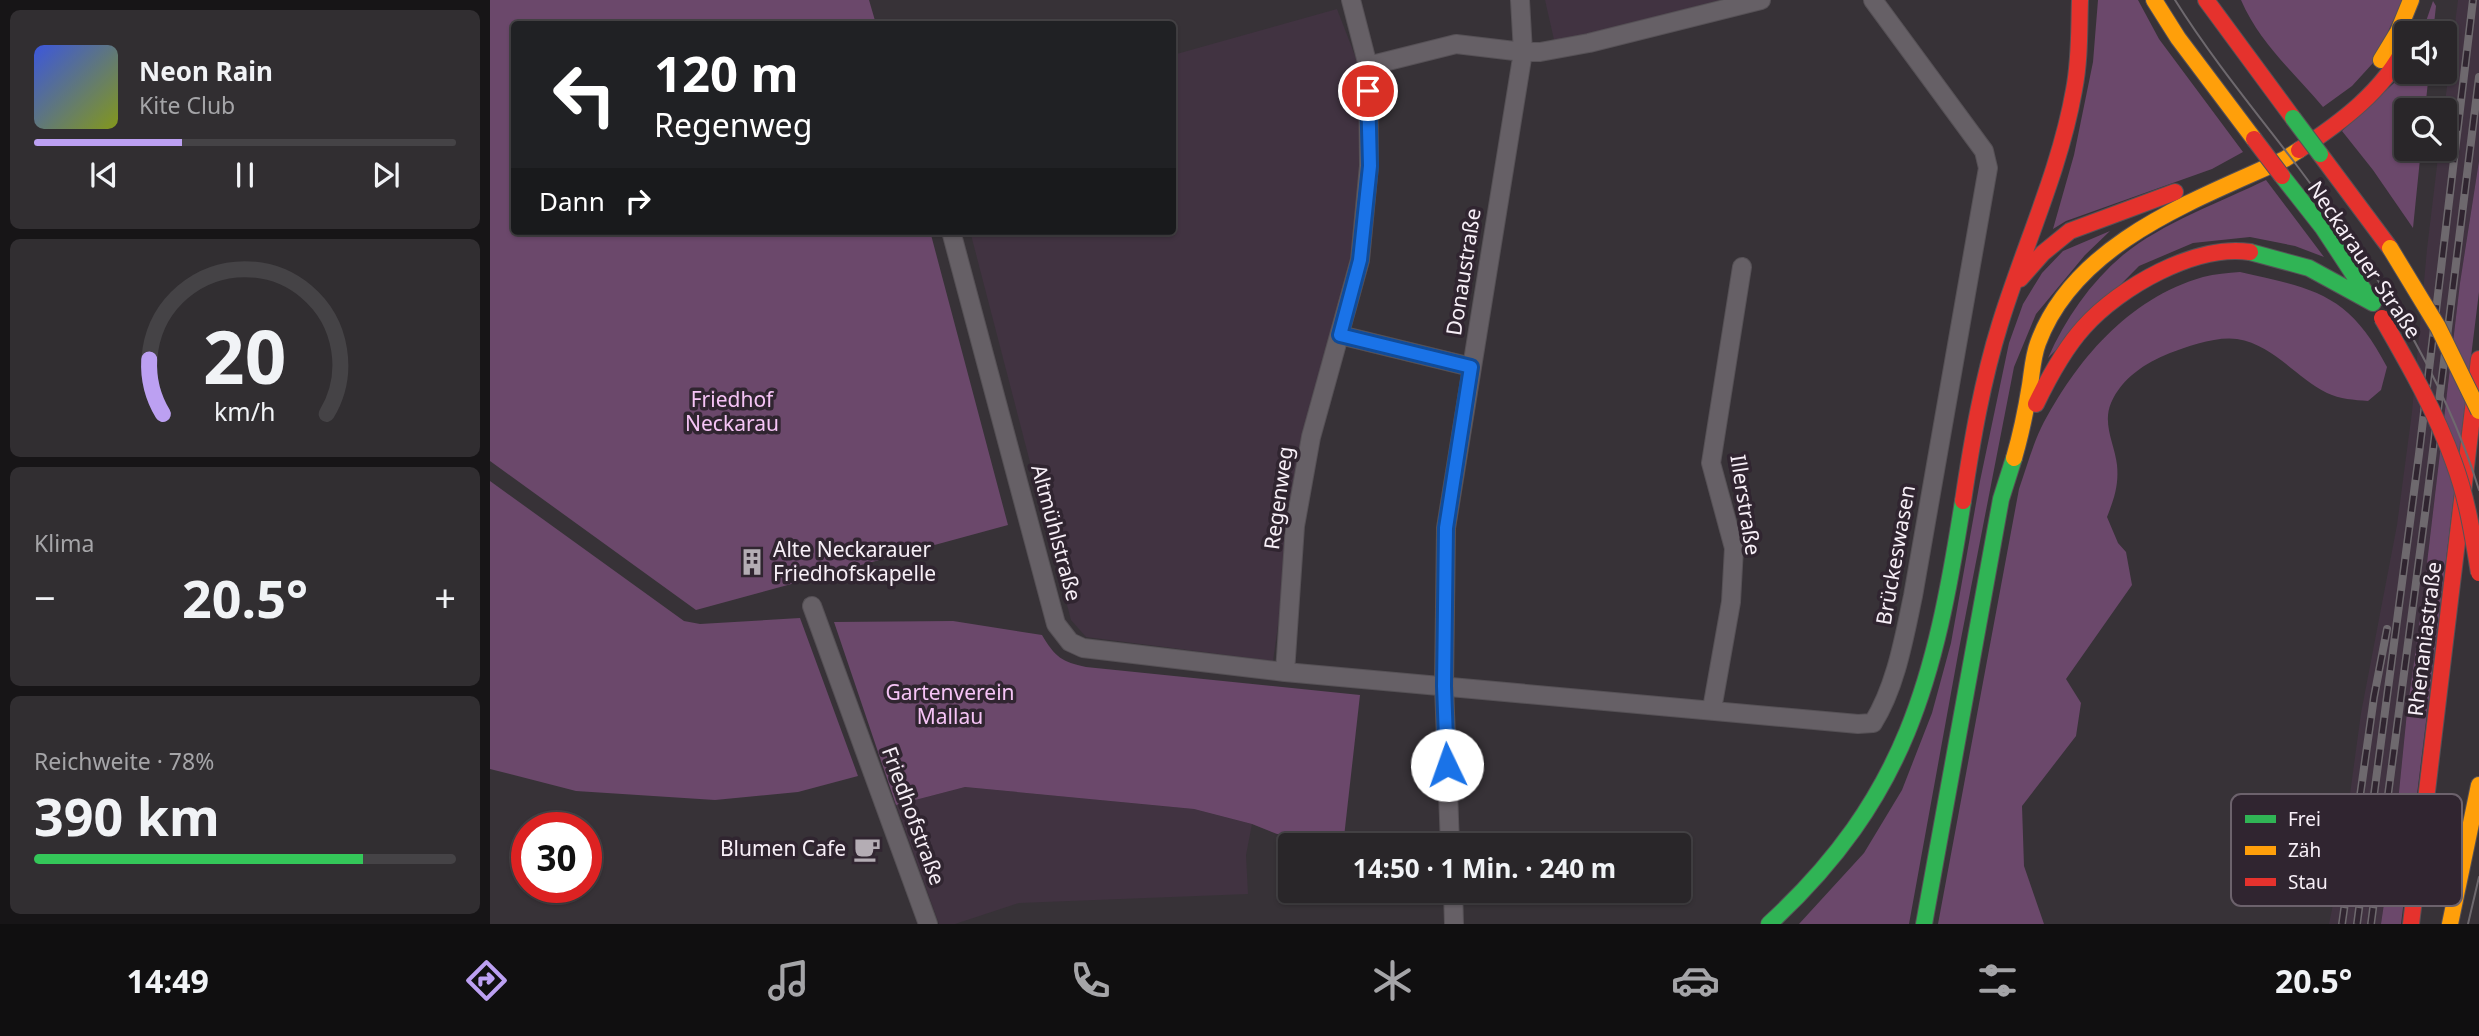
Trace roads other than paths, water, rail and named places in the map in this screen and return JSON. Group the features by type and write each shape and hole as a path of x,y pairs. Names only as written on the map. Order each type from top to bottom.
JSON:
{"main road":[{"path":"1769,924 1795,902 1834,858 1864,817 1885,784 1914,720 1939,631 1980,402 1994,346 2067,124 2078,65 2080,0"},
{"name":"Neckarauer Straße","path":"2154,0 2178,38 2323,228 2382,318 2434,415 2455,465 2479,573"},
{"path":"2013,287 2043,253 2070,231 2218,176 2275,149 2333,114 2360,90 2382,60 2398,32 2410,0"},
{"path":"2417,21 2425,0"},
{"name":"Neckarauer Straße","path":"2212,4 2390,248 2464,373 2479,411"},
{"path":"1924,924 2001,499 2023,429 2037,344 2052,315 2074,284 2113,248 2156,219 2285,159 2337,125 2370,95 2394,66"},
{"path":"2023,429 2048,379 2090,320 2140,281 2190,258 2242,250 2295,261 2334,278 2373,303"},
{"name":"Rhenaniastraße","path":"2427,794 2479,363"},
{"path":"2462,866 2479,785"},
{"name":"Rhenaniastraße","path":"2411,924 2413,906"},
{"path":"2450,924 2454,906"}],"street":[{"name":"Regenweg","path":"1284,672 1295,526 1311,437 1361,248 1370,166 1368,66 1351,0"},
{"name":"Donaustraße","path":"1450,833 1444,686 1446,528 1524,52 1521,0"},
{"path":"1368,66 1456,44 1524,52 1589,43 1761,0"},
{"name":"Brückeswasen","path":"1444,686 1858,724 1873,723 1884,707 1903,643 1913,596 1988,168 1984,151 1873,0"},
{"name":"Altmühlstraße","path":"952,235 1056,624 1070,642 1083,648 1284,672 1444,686"},
{"name":"Illerstraße","path":"1712,709 1731,602 1734,548 1711,463 1742,267"},
{"path":"1340,335 1471,367"},
{"name":"Friedhofstraße","path":"812,606 928,924"},
{"path":"1453,903 1454,924"}],"tram line":[{"path":"2175,0 2219,64 2353,242 2403,321 2446,403 2479,490"},
{"path":"2468,924 2479,877"}],"railway":[{"path":"2374,794 2419,454 2473,0"},
{"path":"2388,794 2479,77"},
{"path":"2360,794 2387,629"},
{"path":"2342,924 2345,906"},
{"path":"2357,924 2359,906"},
{"path":"2371,924 2373,906"}],"place":[{"name":"Alte Neckarauer Friedhofskapelle","path":"752,562"},
{"name":"Blumen Cafe","path":"867,849"}],"park label":[{"name":"Friedhof Neckarau","path":"732,412"},
{"name":"Gartenverein Mallau","path":"950,705"}]}
